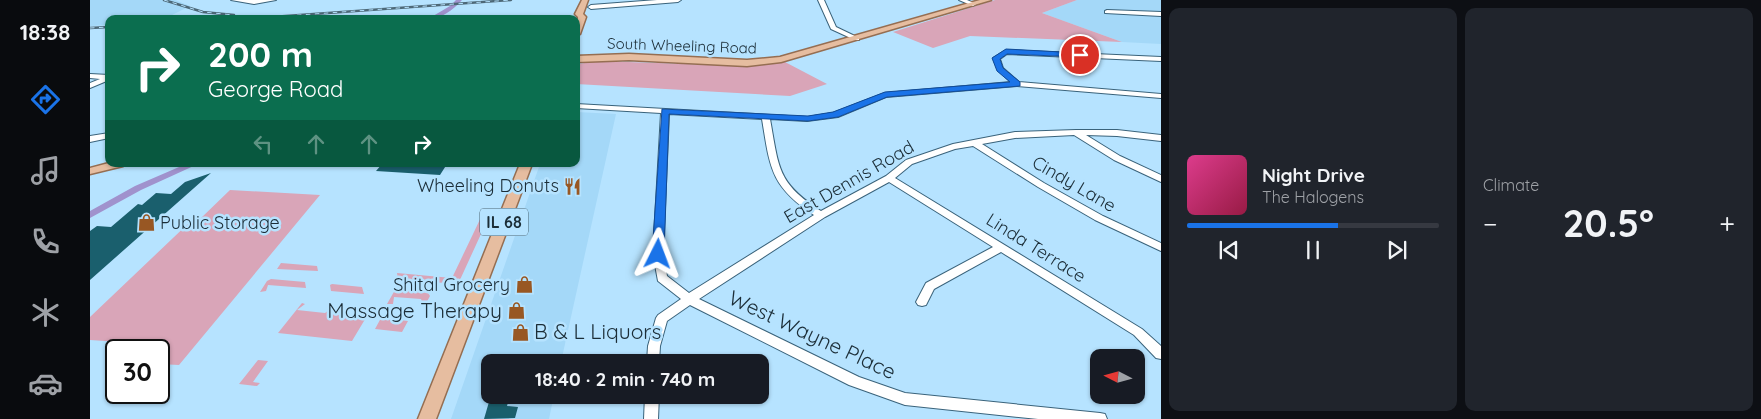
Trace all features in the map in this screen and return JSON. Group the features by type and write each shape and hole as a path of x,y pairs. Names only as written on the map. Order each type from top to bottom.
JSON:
{"main road":[{"path":"582,17 579,14 585,0"},
{"name":"South Wheeling Road","path":"580,59 628,57 747,63 765,62 857,39 988,0"},
{"path":"580,23 592,4"},
{"path":"90,171 107,167"},
{"name":"IL 68","path":"427,419 525,167"}],"street":[{"path":"234,0 254,2 273,0"},
{"path":"592,4 678,0"},
{"path":"821,0 834,28 857,39"},
{"path":"962,0 973,4"},
{"path":"1107,12 1161,14"},
{"path":"1018,84 1000,69 996,58 1006,52 1157,59 1161,64"},
{"path":"90,76 105,77"},
{"path":"90,86 105,79"},
{"path":"580,106 808,119 835,115 885,95 1018,84 1161,96"},
{"name":"West Wayne Place","path":"665,111 658,254 662,278 689,299 854,381 905,399 1100,419"},
{"path":"766,117 780,181 794,198 821,215"},
{"path":"1076,132 1116,158 1161,178"},
{"name":"East Dennis Road","path":"654,354 662,318 821,215 888,178 909,162 953,147 1015,135 1076,132 1118,133 1161,138"},
{"path":"90,139 105,136"},
{"name":"Cindy Lane","path":"975,143 1099,218 1161,247"},
{"name":"Linda Terrace","path":"888,178 1138,332 1161,354"},
{"path":"922,302 930,286 1002,247"},
{"path":"651,419 652,404"}],"shaded area":[{"path":"90,0 175,0 190,6 172,15 105,15 105,25 90,26"},
{"path":"995,0 1077,0 1042,13 1122,42 970,36 933,48 893,32"},
{"path":"1077,0 1161,0 1161,44 1122,42 1042,13"},
{"path":"598,61 747,66 785,62 827,84 790,96 580,84 580,64"},
{"path":"580,112 616,114 563,354 481,354 481,404 552,404 549,419 451,419 539,167 580,167"},
{"path":"230,190 320,195 179,365 170,365 170,339 90,340 90,317 194,218 200,219"},
{"path":"489,209 483,221 481,234 459,282 431,283 398,279 397,273 452,278 484,211"},
{"path":"281,263 317,266 318,271 277,269"},
{"path":"271,279 305,282 306,288 268,285 266,291 260,292 267,281"},
{"path":"330,285 362,287 364,294 331,291"},
{"path":"395,290 428,293 430,296 424,307 421,299 394,297 393,304 387,304"},
{"path":"302,303 305,304 297,310 325,313 334,306 335,309 330,314 354,316 364,310 370,311 352,341 278,333"},
{"path":"381,318 408,321 402,332 375,329"},
{"path":"258,360 268,361 253,382 260,383 257,386 239,384"}],"building":[{"path":"379,167 445,167 440,175 376,171"},
{"path":"211,173 90,280 90,231 97,226 111,227 138,204 142,205 156,193 171,194 185,182"},
{"path":"488,404 508,404 507,406 518,407 515,418 484,419"}],"waterway":[{"path":"438,15 452,7 459,0"},
{"path":"90,215 138,188 186,167"}],"railway":[{"path":"164,0 203,12 234,15"},
{"path":"299,15 511,0"},
{"path":"90,28 105,27"}],"place":[{"name":"Wheeling Donuts","path":"573,186"},
{"name":"Public Storage","path":"146,223"},
{"name":"Shital Grocery","path":"524,285"},
{"name":"Massage Therapy","path":"516,311"},
{"name":"B & L Liquors","path":"520,332"}],"route":[{"path":"658,254 665,111 808,119 835,115 885,95 1018,84 1000,69 996,58 1006,52 1080,55"}]}
